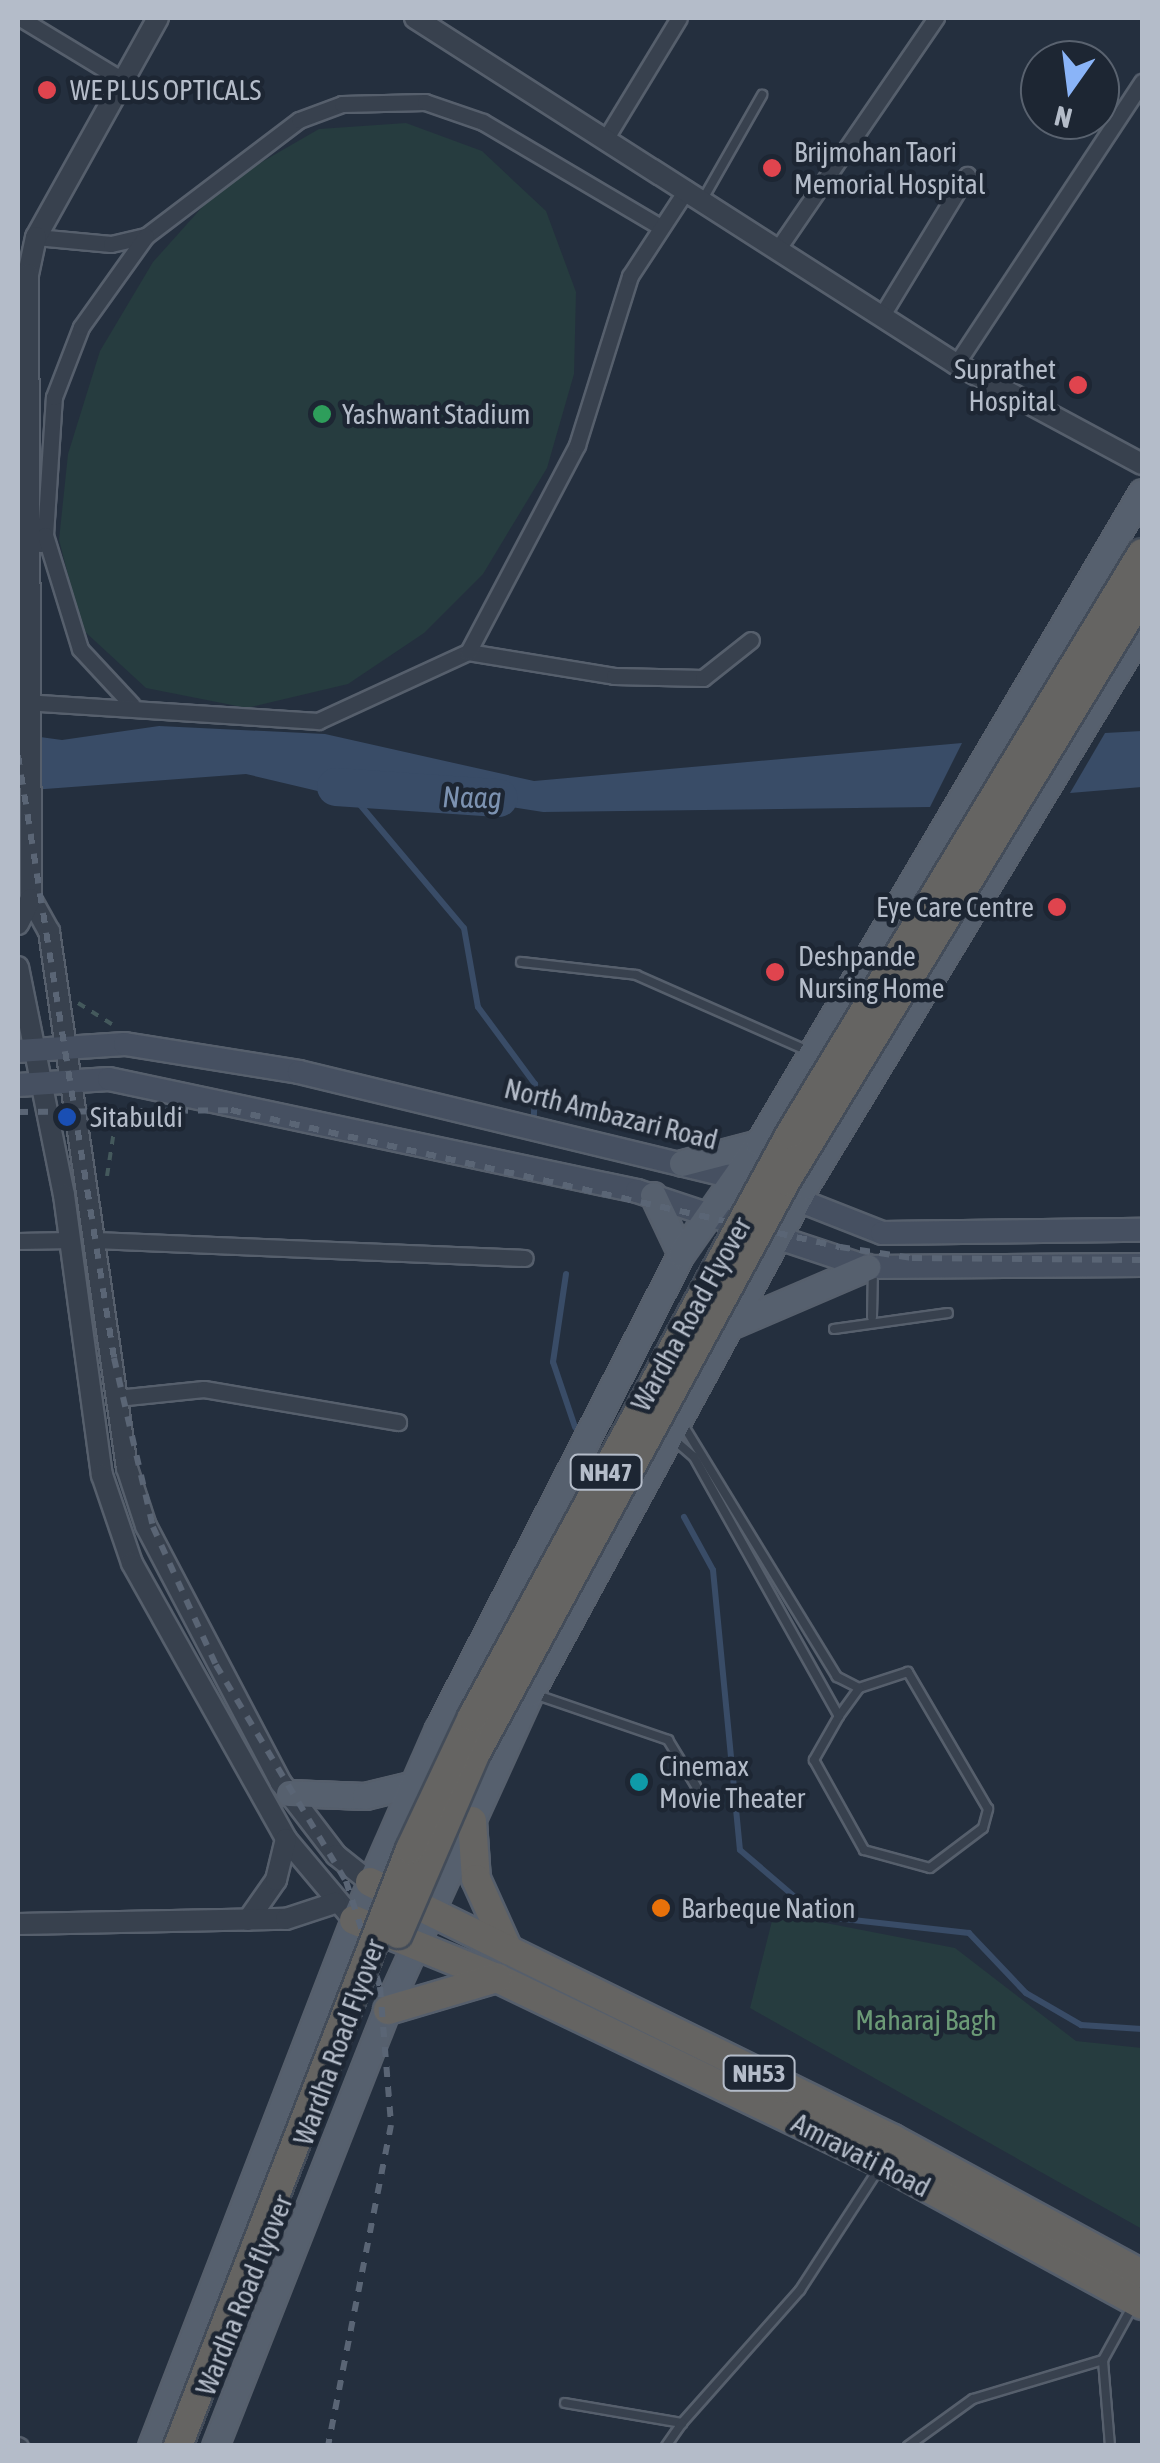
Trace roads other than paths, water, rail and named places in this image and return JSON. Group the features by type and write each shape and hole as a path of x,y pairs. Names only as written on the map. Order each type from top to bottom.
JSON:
{"highway":[{"name":"Wardha Road Flyover","path":"178,2446 410,1848 472,1717 790,1134 1142,553"},
{"name":"Wardha Road Flyover","path":"197,2446 475,1755 786,1181 1142,595"},
{"path":"472,1822 476,1879 508,1950"},
{"name":"Amravati Road","path":"355,1902 430,1913 508,1950 888,2151 1141,2292"},
{"name":"Amravati Road","path":"355,1902 416,1944 888,2151"},
{"path":"388,2010 497,1978"}],"main road":[{"path":"150,2446 355,1902 681,1254 710,1218 759,1142 1142,492"},
{"name":"Wardha Road flyover","path":"215,2446 388,2010 530,1692 724,1328 798,1199 1142,629"},
{"name":"North Ambazari Road","path":"23,1050 124,1044 299,1072 736,1177 882,1233 1142,1230"},
{"path":"26,1083 64,1078 109,1080 653,1195 775,1240 870,1267 1142,1265"},
{"path":"682,1163 759,1142"},
{"path":"653,1195 681,1254"},
{"path":"724,1328 870,1267"},
{"path":"289,1793 365,1796 414,1784"}],"street":[{"path":"20,18 119,78"},
{"path":"158,18 119,78 36,237 23,271 22,822 30,900 49,931 64,1078 95,1240 116,1398 146,1526 289,1793 336,1855 355,1902"},
{"path":"415,18 779,246 956,364 1142,464"},
{"path":"606,138 679,18"},
{"path":"779,246 936,18"},
{"path":"956,364 1142,82"},
{"path":"132,705 80,649 44,535 54,397 82,326 146,236 299,120 342,104 425,102 483,122 657,225"},
{"path":"882,315 967,175"},
{"path":"468,652 577,445 630,276 657,225 695,194"},
{"path":"36,237 111,244 146,236"},
{"path":"23,576 44,535"},
{"path":"24,710 132,705 318,721 468,652 614,676 703,678 751,640"},
{"path":"18,924 30,900"},
{"path":"18,967 26,1083 70,1240 102,1475 132,1563 286,1839 355,1902"},
{"path":"18,1241 70,1240"},
{"path":"95,1240 524,1258"},
{"path":"116,1398 204,1389 398,1422"},
{"path":"248,1920 276,1880 286,1839"},
{"path":"18,1924 248,1920 355,1902"}],"lane":[{"path":"695,194 762,95"},
{"path":"522,962 636,975 812,1052"},
{"path":"870,1267 872,1317"},
{"path":"834,1329 872,1317 948,1313"},
{"path":"672,1426 704,1446 837,1677 859,1688"},
{"path":"672,1426 840,1716"},
{"path":"908,1672 988,1809 983,1828 919,1871 864,1850 814,1760 859,1688 908,1672"},
{"path":"530,1692 668,1740 696,1786"},
{"path":"666,2446 800,2290 888,2151"},
{"path":"1110,2446 1103,2360 1141,2292"},
{"path":"908,2446 973,2399 1103,2360"},
{"path":"564,2403 682,2424"}],"water":[{"path":"159,726 325,734 534,781 962,743 930,807 543,812 430,794 343,797 246,774 18,791 18,734 62,740"},
{"path":"1142,731 1142,787 1070,793 1105,733"}],"waterway":[{"name":"Naag","path":"336,787 499,798"},
{"path":"351,794 464,928 478,1007 535,1084 534,1116"},
{"path":"566,1274 553,1362 575,1427"},
{"path":"684,1517 713,1570 740,1850 817,1916 969,1933 1026,1993 1081,2025 1142,2029"}],"railway":[{"path":"18,755 114,1358 153,1527 216,1665 346,1881 380,1987 391,2125 328,2446"},
{"path":"18,1112 231,1110 840,1247 912,1258 1142,1260"}],"place":[{"name":"WE PLUS OPTICALS","path":"47,90"},
{"name":"Brijmohan Taori Memorial Hospital","path":"772,168"},
{"name":"Suprathet Hospital","path":"1078,385"},
{"name":"Yashwant Stadium","path":"322,414"},
{"name":"Eye Care Centre","path":"1057,907"},
{"name":"Deshpande Nursing Home","path":"775,972"},
{"name":"Sitabuldi","path":"67,1117"},
{"name":"Cinemax Movie Theater","path":"639,1782"},
{"name":"Barbeque Nation","path":"661,1908"}],"park label":[{"name":"Maharaj Bagh","path":"926,2020"}]}
